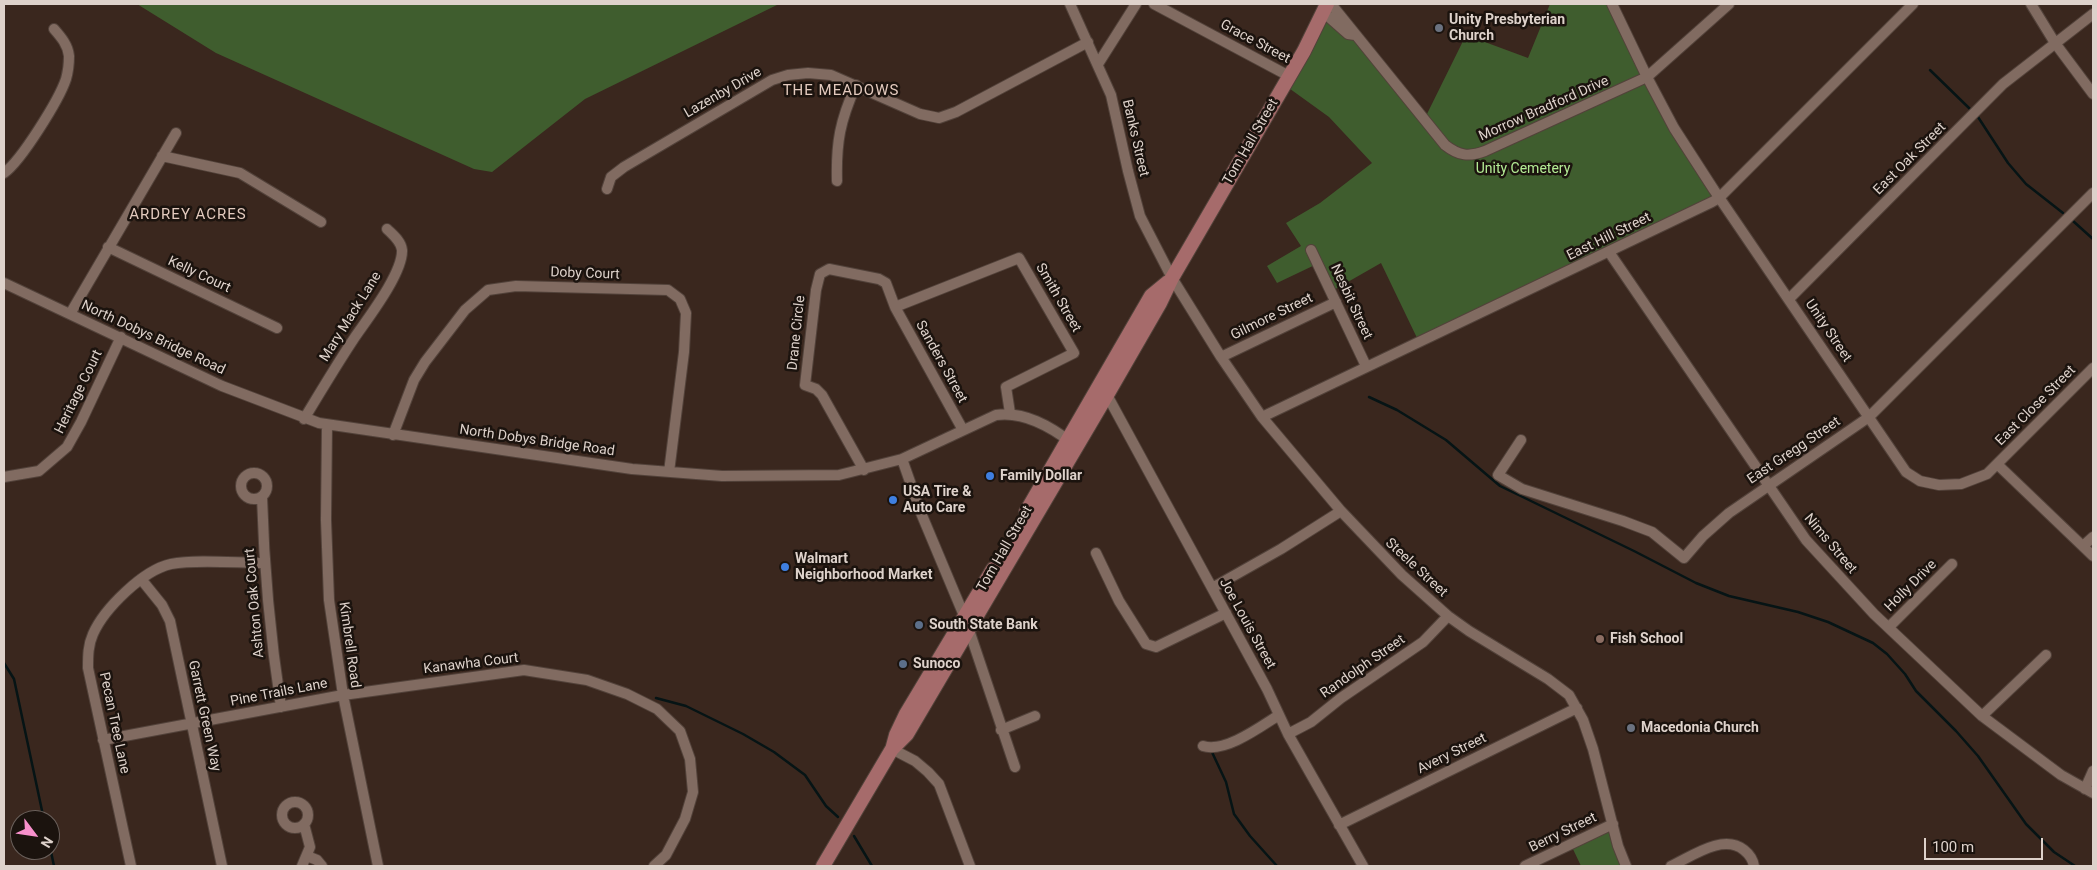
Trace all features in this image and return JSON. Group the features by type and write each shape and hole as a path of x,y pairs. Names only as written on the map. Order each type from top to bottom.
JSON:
{"main road":[{"name":"Tom Hall Street","path":"1071,442 1107,395 1327,6"},
{"name":"Tom Hall Street","path":"823,866 892,749 907,734 966,624 1071,442 1151,296 1172,278"}],"street":[{"name":"Banks Street","path":"1070,4 1111,95 1140,216 1172,278"},
{"path":"1098,64 1136,4"},
{"name":"Grace Street","path":"1154,4 1289,76"},
{"name":"Unity Street","path":"1612,4 1674,128 1719,198 1906,472 1920,481 1939,485 1961,484 1987,474 1997,464"},
{"name":"Morrow Bradford Drive","path":"1327,6 1348,34 1356,35 1438,137 1452,151 1460,154 1476,154 1647,77 1729,4"},
{"name":"East Hill Street","path":"1262,417 1719,198 1913,4"},
{"path":"2031,4 2055,43 2093,94"},
{"name":"East Oak Street","path":"1789,299 2003,84 2093,14"},
{"path":"4,174 19,159 60,93 66,79 69,54 65,43 54,29"},
{"name":"Lazenby Drive","path":"607,189 611,177 624,167 772,80 788,75 808,73 831,75 920,114 939,118 956,112 1088,42"},
{"path":"837,181 838,136 844,112 856,85"},
{"path":"70,314 176,133"},
{"path":"162,156 240,173 321,222"},
{"name":"East Gregg Street","path":"1521,440 1498,475 1522,489 1652,532 1684,558 1703,536 1729,513 1868,417 2093,193"},
{"name":"Mary Mack Lane","path":"304,419 355,337 377,307 394,276 402,252 401,243 387,229"},
{"name":"Kelly Court","path":"108,247 277,328"},
{"name":"Nesbit Street","path":"1311,250 1366,366"},
{"name":"Nims Street","path":"1609,252 1806,540 1854,594 1982,716 2021,747 2089,791"},
{"name":"Smith Street","path":"895,307 1019,258 1074,353 1006,387 1010,413"},
{"name":"Drane Circle","path":"864,470 822,395 816,389 805,385 816,290 820,274 829,268 880,279 886,283 895,307"},
{"name":"Steele Street","path":"1172,278 1221,358 1262,417 1341,511 1388,561 1448,616 1469,632 1548,678 1569,694 1583,720 1593,749 1612,824 1626,866"},
{"name":"North Dobys Bridge Road","path":"4,283 222,386 304,419 327,425 632,469 722,476 784,477 839,475 902,459 996,414 1010,413"},
{"name":"Doby Court","path":"393,435 414,380 425,362 465,310 488,290 516,286 668,290 680,299 686,312 684,352 670,472"},
{"name":"Gilmore Street","path":"1221,358 1336,302"},
{"name":"Sanders Street","path":"895,307 963,430"},
{"name":"Heritage Court","path":"4,477 39,471 67,447 81,422 121,337"},
{"name":"East Close Street","path":"1997,464 2093,368"},
{"name":"Joe Louis Street","path":"1107,395 1280,715 1288,734 1364,866"},
{"path":"1010,413 1025,416 1071,442"},
{"name":"Kimbrell Road","path":"327,425 326,561 329,600 343,695 378,866"},
{"path":"902,459 921,514 966,624 1015,767"},
{"path":"1997,464 2093,556"},
{"name":"Ashton Oak Court","path":"262,497 263,563 270,637 281,707"},
{"path":"1212,588 1281,549 1341,511"},
{"path":"2083,546 2093,537"},
{"path":"1096,552 1119,601 1146,644 1156,647 1226,614"},
{"name":"Pecan Tree Lane","path":"131,866 88,668 89,645 97,626 106,614 141,579 152,572 172,564 263,563"},
{"name":"Holly Drive","path":"1889,627 1952,564"},
{"name":"Garrett Green Way","path":"141,579 167,613 222,866"},
{"name":"Randolph Street","path":"1288,734 1311,722 1341,698 1423,642 1448,616"},
{"path":"1982,716 2046,655"},
{"name":"Kanawha Court","path":"343,695 524,670 587,680 627,694 657,708 680,731 690,759 693,792 685,820 666,855 654,866"},
{"name":"Pine Trails Lane","path":"103,740 343,695"},
{"name":"Avery Street","path":"1340,825 1577,708"},
{"path":"1203,746 1212,749 1230,744 1280,715"},
{"path":"1001,730 1035,716"},
{"path":"892,749 915,761 939,784 970,866"},
{"path":"2089,791 2093,771"},
{"path":"302,866 307,856 309,838 304,824"},
{"name":"Berry Street","path":"1525,866 1612,824"},
{"path":"1671,866 1725,843 1739,847 1746,852 1754,866"},
{"path":"307,856 317,860 322,866"}],"green space":[{"path":"137,4 779,4 585,99 492,172 474,169 216,53"},
{"name":"Unity Cemetery","path":"1550,4 1611,4 1717,197 1418,340 1381,263 1332,291 1319,263 1277,283 1267,266 1301,246 1286,223 1320,203 1372,163 1329,117 1286,86 1324,15 1355,36 1425,118 1466,35 1528,58"},
{"path":"1610,829 1622,866 1581,866 1572,847"}],"waterway":[{"path":"1930,70 1970,109"},
{"path":"1978,117 2008,163 2026,184 2063,213"},
{"path":"2073,221 2093,239"},
{"path":"1369,397 1397,410 1446,440 1500,486 1696,583 1729,596 1798,612 1828,622 1873,643 1887,654 1905,674 1916,691 1978,756 2026,824 2054,852 2075,866"},
{"path":"4,663 14,679 42,810"},
{"path":"656,698 686,706 743,734 774,752 805,775 826,806 838,817"},
{"path":"1211,750 1226,782 1234,814 1250,836 1277,866"},
{"path":"854,836 872,866"},
{"path":"53,860 54,866"}],"place":[{"name":"Unity Presbyterian Church","path":"1439,28"},
{"name":"Family Dollar","path":"990,476"},
{"name":"USA Tire & Auto Care","path":"893,500"},
{"name":"Walmart Neighborhood Market","path":"785,567"},
{"name":"South State Bank","path":"919,625"},
{"name":"Fish School","path":"1600,639"},
{"name":"Sunoco","path":"903,664"},
{"name":"Macedonia Church","path":"1631,728"}],"district":[{"name":"THE MEADOWS","path":"841,91"},
{"name":"ARDREY ACRES","path":"188,215"}]}
